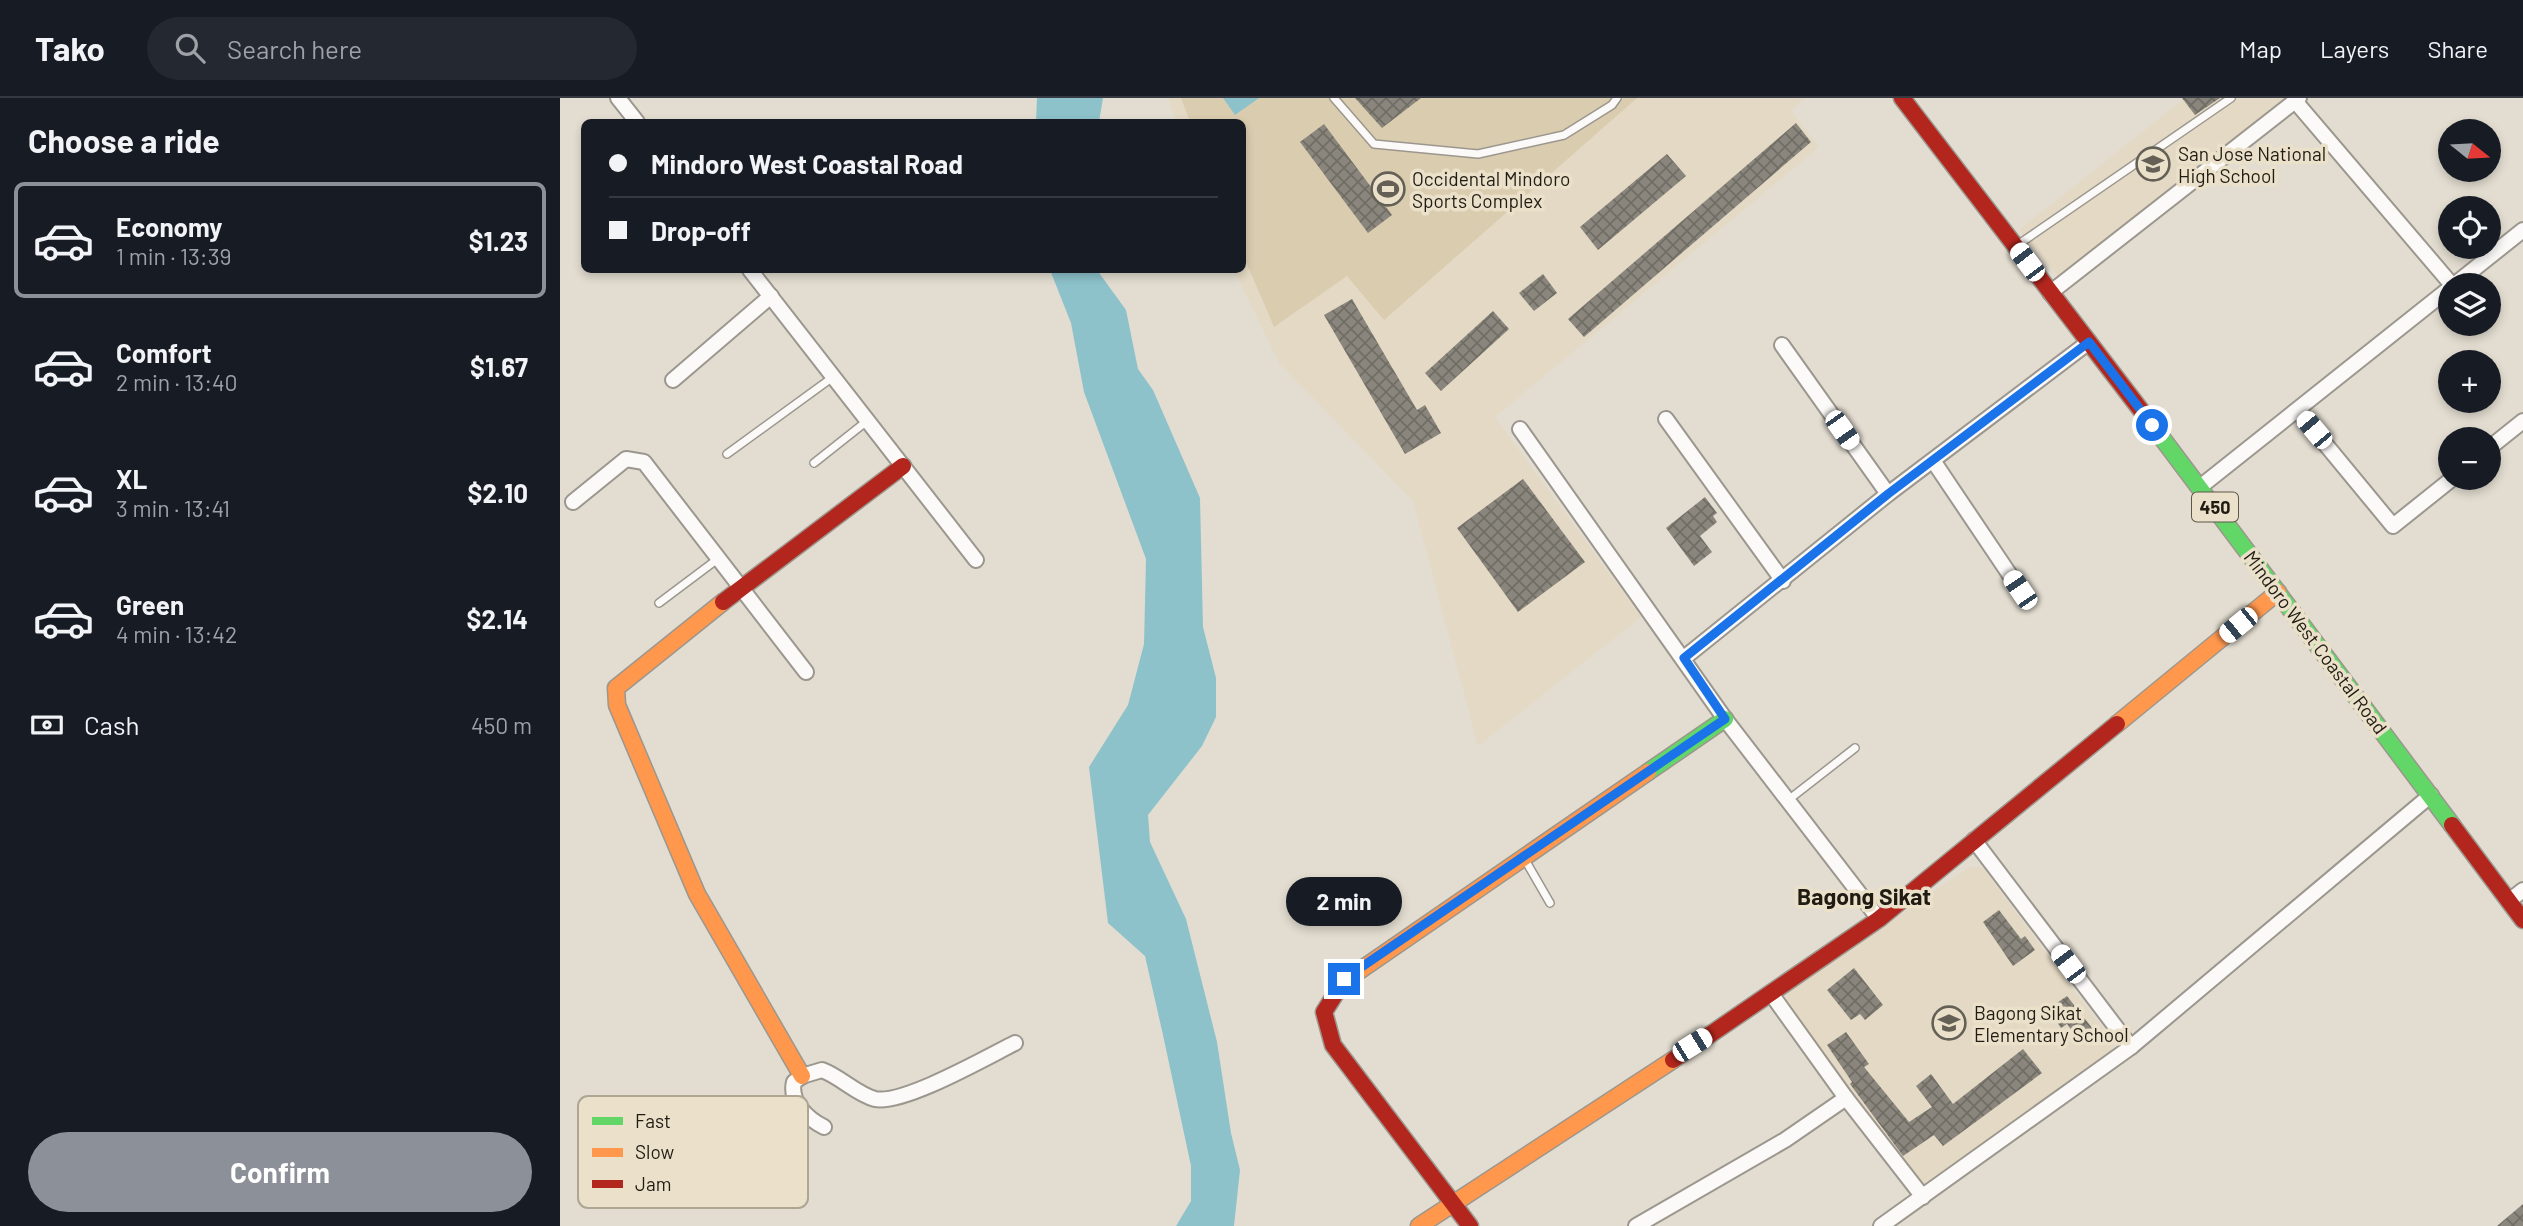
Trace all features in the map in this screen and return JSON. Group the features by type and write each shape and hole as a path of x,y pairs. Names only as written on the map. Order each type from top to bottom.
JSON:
{"street":[{"path":"618,98 635,119"},
{"name":"Mindoro West Coastal Road","path":"1902,98 2200,487 2523,920"},
{"path":"2050,293 2297,100 2441,273"},
{"path":"2468,273 2523,230"},
{"path":"752,273 976,560"},
{"path":"673,380 771,296"},
{"path":"2200,487 2438,297"},
{"path":"1684,658 1888,494 1934,462 2089,342"},
{"path":"1782,345 1888,494"},
{"path":"2298,411 2393,526 2438,490"},
{"path":"1666,419 1783,581"},
{"path":"2501,439 2523,421"},
{"path":"1520,429 1725,719 1879,919"},
{"path":"573,502 626,459 644,462 806,672"},
{"path":"1934,462 2020,590"},
{"path":"802,1076 782,1033 740,975 709,917 615,695 616,688 742,587 903,466"},
{"path":"1419,1226 1772,995 1879,919 2278,592"},
{"path":"1469,1226 1454,1202 1333,1045 1324,1012 1344,979 1725,719"},
{"path":"1881,1226 2131,1047 2431,794"},
{"path":"1974,840 2131,1047"},
{"path":"2508,901 2523,890"},
{"path":"1772,995 1846,1098 1923,1197"},
{"path":"795,1096 794,1082 802,1076 822,1070 865,1095 886,1100 912,1092 1015,1043"},
{"path":"1636,1226 1785,1140 1846,1098"},
{"path":"808,1117 824,1127"}],"lane":[{"path":"1334,98 1374,144 1478,155 1564,135 1612,106 1617,98"},
{"path":"2015,247 2231,98"},
{"path":"727,454 834,377"},
{"path":"814,463 868,421"},
{"path":"659,603 719,557"},
{"path":"1787,802 1854,748"},
{"path":"1524,857 1550,903"}],"shaded area":[{"path":"1168,98 1805,98 1791,111 1819,147 1495,417 1641,617 1478,746 1413,501 1279,363 1235,273 1246,273 1246,119 1175,119"},
{"name":"Occidental Mindoro Sports Complex","path":"1181,98 1637,98 1384,320 1347,276 1274,327 1246,262 1246,119 1189,119"},
{"name":"San Jose National High School","path":"2185,98 2284,98 2061,280 2019,230"},
{"name":"Bagong Sikat Elementary School","path":"1969,867 1983,868 2113,1043 2112,1052 1927,1187 1920,1184 1786,1003 1788,993"}],"water":[{"path":"1037,98 1103,98 1100,119 1036,119"},
{"path":"1223,98 1259,98 1235,115"},
{"path":"1051,273 1099,273 1126,310 1138,369 1153,390 1200,498 1203,627 1216,678 1216,717 1202,746 1148,815 1150,842 1186,919 1217,1042 1231,1133 1240,1170 1234,1226 1176,1226 1191,1201 1191,1166 1163,1035 1145,956 1108,923 1089,767 1128,705 1144,644 1146,559 1084,392 1071,323"}],"building":[{"path":"1355,98 1421,98 1382,128"},
{"path":"2182,98 2220,98 2195,115"},
{"path":"1796,123 1811,142 1584,337 1568,319"},
{"path":"1324,124 1392,215 1368,233 1300,142"},
{"path":"1667,154 1686,176 1598,250 1580,227"},
{"path":"1543,274 1557,293 1534,311 1519,293"},
{"path":"1352,299 1417,410 1425,405 1441,433 1405,454 1324,315"},
{"path":"1493,311 1509,329 1441,391 1425,373"},
{"path":"1523,479 1585,562 1518,612 1457,528"},
{"path":"1705,497 1717,513 1713,516 1717,522 1700,536 1712,552 1694,566 1666,528"},
{"path":"1999,910 2021,939 2025,936 2035,950 2013,966 1983,922"},
{"path":"1854,968 1883,1005 1865,1020 1860,1014 1851,1020 1827,990"},
{"path":"2067,996 2096,1033 2082,1044 2067,1024 2061,1028 2048,1009"},
{"path":"1846,1032 1869,1064 1864,1067 1909,1122 1932,1107 1916,1086 1931,1074 1953,1104 2023,1049 2042,1073 1943,1146 1934,1135 1903,1156 1850,1084 1852,1082 1827,1045"},
{"path":"2523,1204 2523,1226 2497,1226"}],"traffic: fast":[{"path":"2150,422 2452,825"},
{"path":"1648,772 1725,719"}],"traffic: slow":[{"path":"2117,724 2278,592"},
{"path":"723,602 616,688 617,705 697,894 802,1076"},
{"path":"1343,982 1648,772"},
{"path":"1419,1226 1673,1060"}],"traffic: jam":[{"path":"1902,98 2150,422"},
{"path":"723,602 903,466"},
{"path":"1673,1060 1879,919 2117,724"},
{"path":"2452,825 2523,920"},
{"path":"1343,982 1324,1012 1333,1045 1470,1226"}],"place":[{"name":"San Jose National High School","path":"2153,164"},
{"name":"Occidental Mindoro Sports Complex","path":"1388,189"},
{"name":"Bagong Sikat Elementary School","path":"1949,1023"}],"district":[{"name":"Bagong Sikat","path":"1864,896"}],"route":[{"path":"1344,979 1725,719 1684,658 1888,494 1934,462 2089,342 2152,425"}]}
